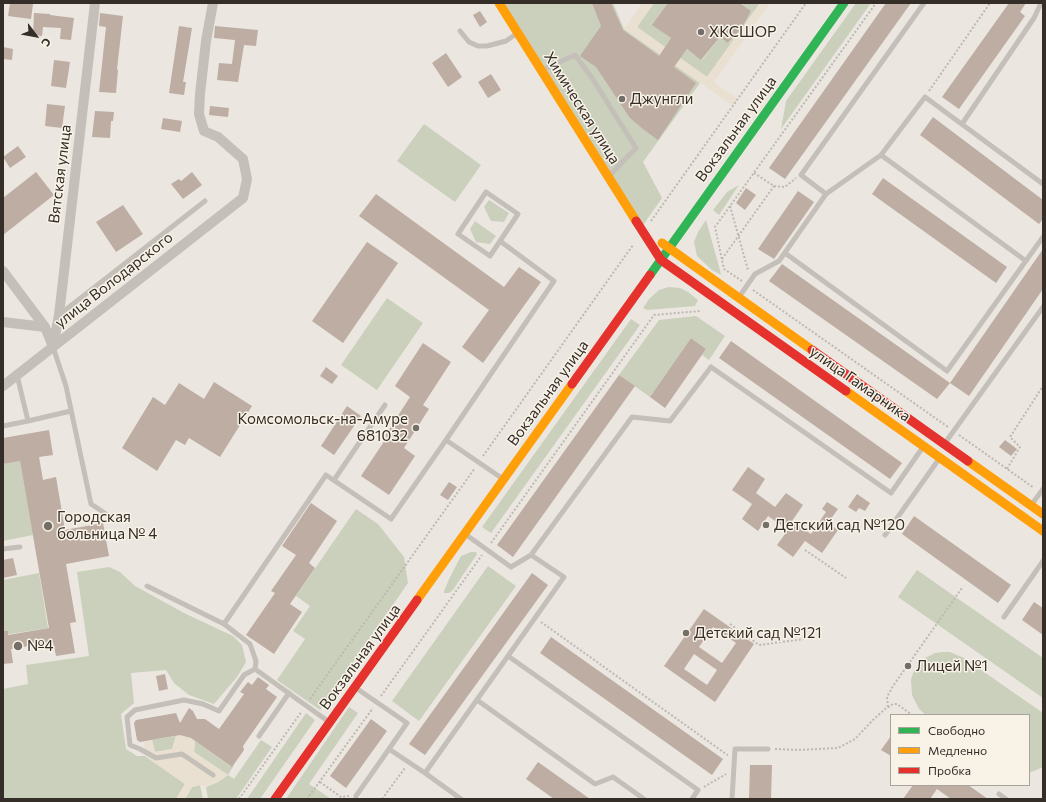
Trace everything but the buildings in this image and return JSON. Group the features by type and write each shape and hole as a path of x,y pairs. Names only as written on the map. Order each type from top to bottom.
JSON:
{"street":[{"name":"Вятская улица","path":"53,347 59,315 95,3"},
{"name":"улица Володарского","path":"3,386 243,198 247,179 243,159 218,137 204,131 199,114 206,41 213,3"},
{"name":"Химическая улица","path":"499,3 661,260"},
{"name":"Вокзальная улица","path":"275,799 844,3"},
{"name":"Химическая улица","path":"641,228 669,248"},
{"name":"улица Гамарника","path":"669,248 1043,514"},
{"name":"улица Гамарника","path":"661,260 1043,531"},
{"path":"3,271 45,327 53,347"},
{"path":"3,322 45,327"}],"lane":[{"path":"826,194 801,175 924,3"},
{"path":"962,124 1034,18 1041,3"},
{"path":"460,31 470,42 478,46 487,46 506,41 518,33"},
{"path":"542,70 575,55 592,78 636,148 608,177"},
{"path":"731,309 755,274 779,260 826,194 881,155 925,97 1043,184"},
{"path":"881,155 1026,261"},
{"path":"486,192 518,214 500,241 490,256 458,234 486,192"},
{"path":"59,315 205,201"},
{"path":"784,253 947,371 1043,237"},
{"path":"224,624 326,475 391,519 554,281 500,241"},
{"path":"885,535 954,431 1043,307"},
{"path":"53,347 66,386 91,504 106,514"},
{"path":"465,534 511,568 531,555 632,417 670,421 711,367 891,493 932,435"},
{"path":"17,375 28,420"},
{"path":"334,480 385,405"},
{"path":"3,426 71,411"},
{"path":"446,440 504,479"},
{"path":"1031,506 1042,491"},
{"path":"3,549 20,547"},
{"path":"425,773 564,577 531,555"},
{"path":"1004,617 1043,561"},
{"path":"147,586 224,624 250,644 256,661 255,669"},
{"path":"508,656 698,790 692,799"},
{"path":"255,669 330,723"},
{"path":"213,775 182,754 156,758 140,748 130,745 127,717 135,710 184,700 203,704 219,711 244,675 255,669"},
{"path":"355,687 407,723 356,796"},
{"path":"259,736 289,693"},
{"path":"477,700 595,784 613,777 644,799"},
{"path":"389,749 461,799"},
{"path":"732,799 735,749 768,749"},
{"path":"999,794 1006,799"}],"path":[{"path":"651,221 806,3"},
{"path":"876,3 715,228 724,269 1007,469 1042,491"},
{"path":"925,97 990,3"},
{"path":"754,173 774,186 785,187 801,175"},
{"path":"722,259 774,186"},
{"path":"730,206 751,280"},
{"path":"239,799 634,245"},
{"path":"308,799 654,315 700,311"},
{"path":"1007,469 1020,447 1010,437 1043,386"},
{"path":"805,550 846,578"},
{"path":"888,707 888,697 893,686 962,588"},
{"path":"535,617 726,754 735,755"},
{"path":"730,624 759,644 804,639"},
{"path":"768,749 798,750 838,748 855,739 872,720 888,707 897,704 911,714"},
{"path":"382,799 409,762"},
{"path":"698,790 734,770"},
{"path":"320,782 341,797 356,796"}],"green space":[{"path":"499,3 613,3 624,29 700,83 643,162 662,198 641,228"},
{"path":"654,3 668,3 653,25 671,38 665,47 637,27"},
{"path":"744,3 760,3 707,77 680,58 687,49 702,60 720,37 729,43 742,28 751,11 743,5"},
{"path":"856,3 871,3 781,129 786,101"},
{"path":"424,124 481,165 455,202 397,161"},
{"path":"739,185 719,215 713,210 727,192"},
{"path":"489,200 509,213 504,222 491,221 484,207"},
{"path":"706,220 721,275 712,270 697,256 694,242 698,232"},
{"path":"475,221 496,236 490,244 476,242 470,229"},
{"path":"669,287 680,288 688,292 698,300 695,306 647,310 643,308 649,299 659,290"},
{"path":"387,298 423,323 377,390 341,365"},
{"path":"696,316 725,336 709,360 702,355 706,349 691,338 650,397 619,375 659,320"},
{"path":"631,319 640,325 491,533 482,527"},
{"path":"20,461 33,535 3,541 3,464"},
{"path":"356,509 378,524 404,557 408,583 320,710 277,680 305,639 293,631 310,606 296,596"},
{"path":"471,552 476,552 477,554 453,590 449,593 444,593 450,577 461,556"},
{"path":"488,566 516,586 419,721 392,701"},
{"path":"109,567 120,572 135,586 184,613 233,636 242,645 246,662 237,677 214,704 189,695 174,683 166,670 131,673 134,703 121,714 126,749 137,756 145,756 185,784 176,799 3,799 3,689 28,684 26,665 89,656 77,572"},
{"path":"917,570 1043,658 1043,698 898,597"},
{"path":"39,573 48,628 3,635 3,580"},
{"path":"950,652 964,658 1043,713 1043,767 1030,773 1030,714 925,714 919,709 912,695 911,680 913,673 921,660 935,653"},
{"path":"349,707 358,713 309,784 331,799 286,799"},
{"path":"306,713 315,720 260,799 247,799"},
{"path":"176,736 172,749 155,752 152,740"},
{"path":"261,740 272,747 236,799 208,799 206,787 218,782 228,775 234,779"},
{"path":"195,741 230,766 234,765 228,775 194,752"},
{"path":"200,785 203,799 185,799 192,787"}],"shaded area":[{"path":"642,3 654,3 637,27 707,77 760,3 770,3 714,82 738,99 733,106 624,29"},
{"path":"178,730 183,736 189,737 190,734 195,741 194,752 228,775 218,782 206,787 200,785 192,787 185,799 176,799 185,784 145,756 144,742 152,740 155,752 172,749"}],"traffic: fast":[{"path":"650,275 844,3"}],"traffic: slow":[{"path":"499,3 636,221"},
{"path":"662,243 812,350"},
{"path":"417,600 572,384"},
{"path":"846,391 1043,531"},
{"path":"968,461 1043,514"}],"traffic: jam":[{"path":"636,221 661,260 846,391"},
{"path":"572,384 650,275"},
{"path":"812,350 968,461"},
{"path":"275,799 417,600"}],"place":[{"name":"ХКСШОР","path":"701,32"},
{"name":"Джунгли","path":"622,99"},
{"name":"Комсомольск-на-Амуре 681032","path":"416,428"},
{"name":"Детский сад №120","path":"766,525"},
{"name":"Городская больница № 4","path":"48,526"},
{"name":"Детский сад №121","path":"686,633"},
{"name":"№4","path":"18,646"},
{"name":"Лицей №1","path":"908,666"}]}
